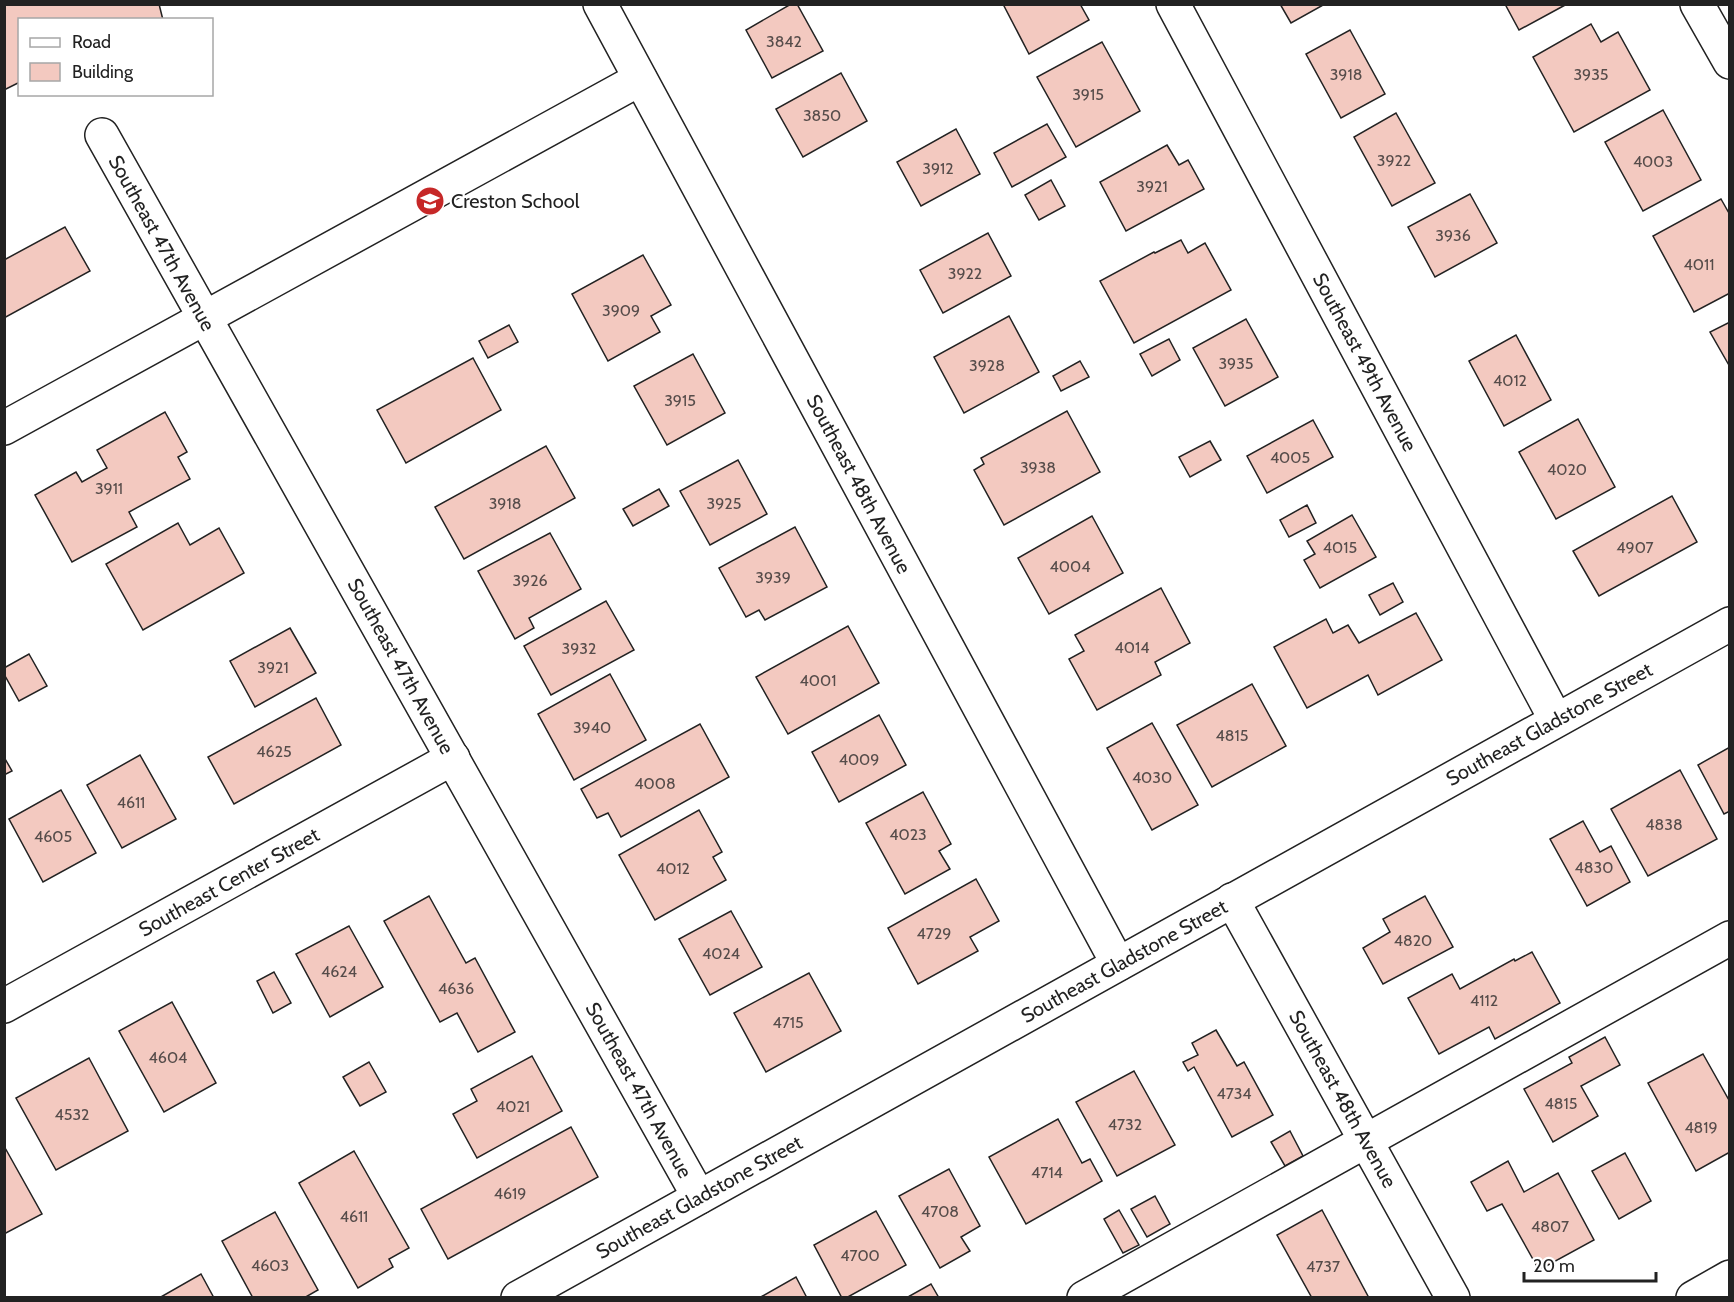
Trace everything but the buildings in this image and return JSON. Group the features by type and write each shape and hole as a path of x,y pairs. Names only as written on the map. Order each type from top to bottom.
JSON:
{"street":[{"name":"Southeast 48th Avenue","path":"600,4 1118,964"},
{"name":"Southeast 49th Avenue","path":"1173,4 1556,720"},
{"path":"1697,4 1730,62"},
{"path":"4,428 640,79"},
{"name":"Southeast 47th Avenue","path":"102,135 699,1197"},
{"name":"Southeast Gladstone Street","path":"518,1298 1730,624"},
{"name":"Southeast Center Street","path":"4,1006 453,758"},
{"name":"Southeast 48th Avenue","path":"1232,900 1453,1298"},
{"path":"1084,1298 1730,938"},
{"path":"1693,1298 1730,1277"}],"place":[{"name":"Creston School","path":"430,201"}]}
